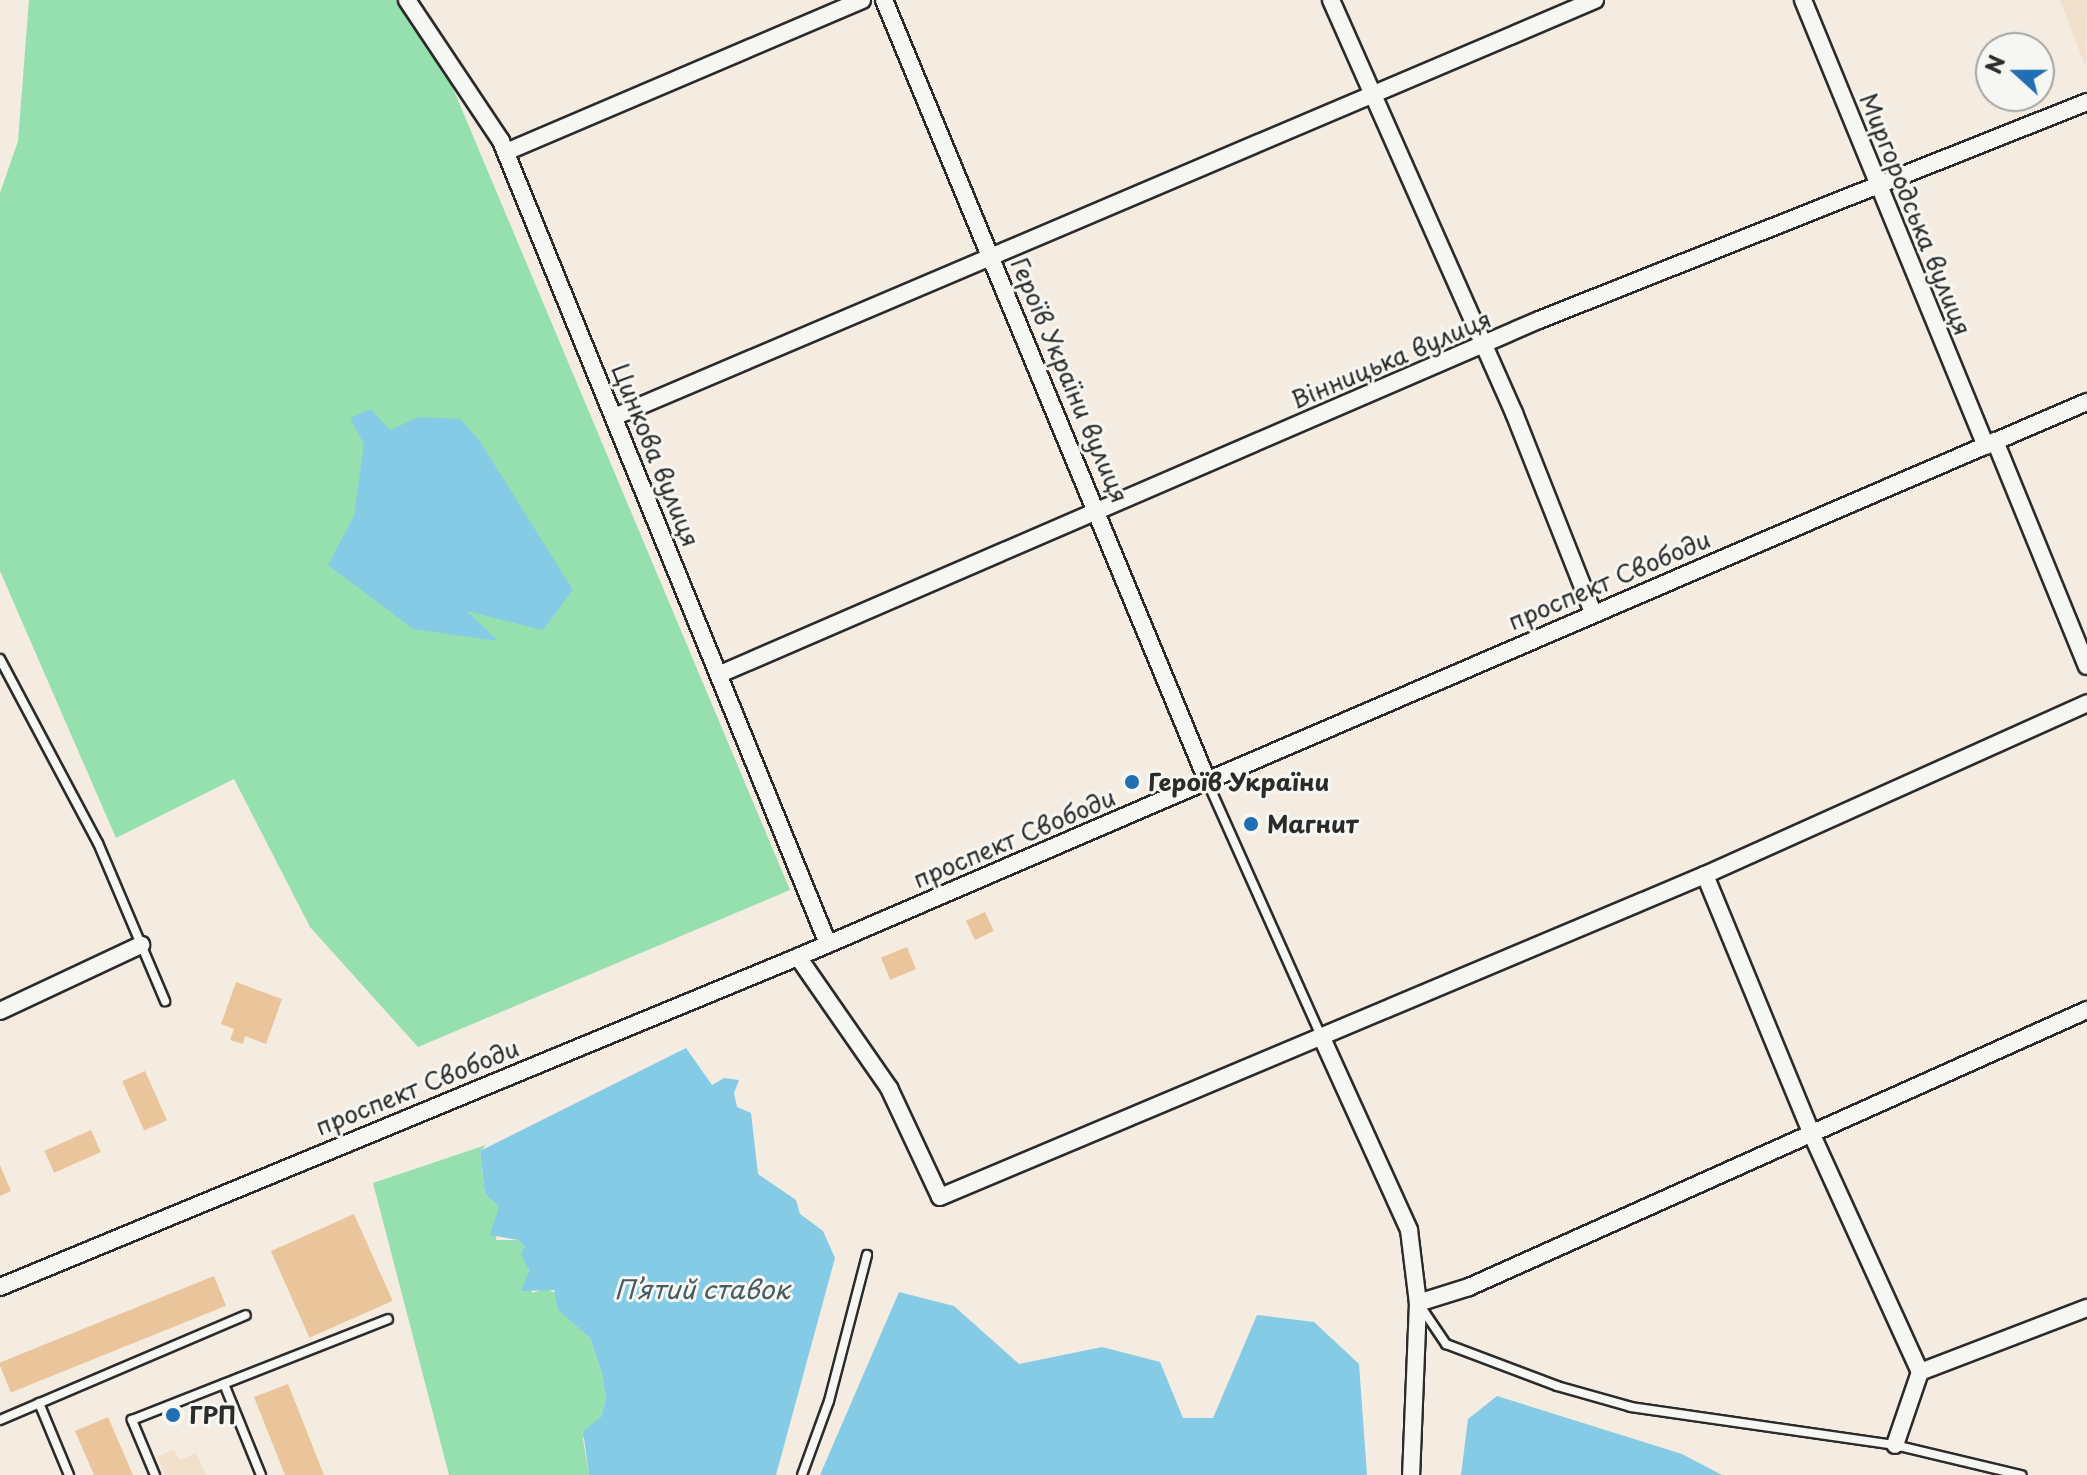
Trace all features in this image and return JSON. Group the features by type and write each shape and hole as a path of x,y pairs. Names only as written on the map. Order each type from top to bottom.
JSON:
{"street":[{"name":"Цинкова вулиця","path":"407,0 506,152 828,944"},
{"path":"506,152 862,0"},
{"name":"Героїв України вулиця","path":"884,0 1099,510 1207,780"},
{"path":"1331,0 1480,347 1514,413 1593,613"},
{"path":"614,417 1595,0"},
{"name":"Миргородська вулиця","path":"1803,0 1877,183 2087,666"},
{"name":"Вінницька вулиця","path":"720,674 1480,347 1877,183 2087,102"},
{"name":"проспект Свободи","path":"0,1287 798,957 2087,402"},
{"path":"798,957 889,1088 940,1197 1705,875 2087,703"},
{"path":"1705,875 1812,1135 1920,1372 1895,1445"},
{"path":"0,1011 141,945"},
{"path":"1418,1303 1469,1287 2087,1010"},
{"path":"1322,1038 1409,1230 1418,1303 1411,1475"},
{"path":"1920,1372 2087,1308"}],"lane":[{"path":"0,659 98,843 165,1001"},
{"path":"1207,780 1322,1038"},
{"path":"802,1475 829,1401 867,1255"},
{"path":"1418,1303 1446,1344 1557,1386 1631,1407 1895,1445 2021,1475"},
{"path":"0,1420 246,1315"},
{"path":"155,1475 132,1420 388,1319"},
{"path":"224,1384 261,1475"},
{"path":"39,1403 69,1475"}],"shaded area":[{"path":"2060,0 2087,0 2086,68"},
{"path":"174,1449 179,1460 196,1453 206,1475 165,1475 157,1457"}],"green space":[{"path":"29,0 403,0 431,36 790,890 418,1047 310,927 234,779 116,838 0,571 0,193 18,141"},
{"path":"486,1145 480,1152 485,1194 499,1207 496,1240 518,1240 525,1247 532,1293 546,1288 558,1295 559,1310 590,1338 602,1374 606,1398 601,1417 583,1439 589,1475 449,1475 373,1183"}],"water":[{"path":"371,409 390,430 419,417 460,419 479,440 573,590 543,630 467,611 498,641 413,629 328,565 354,516 364,444 350,418"},
{"name":"П’ятий ставок","path":"686,1048 712,1085 724,1078 739,1080 734,1093 737,1107 751,1113 758,1174 796,1200 800,1214 823,1231 835,1258 776,1475 589,1475 583,1431 601,1417 606,1398 590,1338 558,1310 554,1290 521,1291 529,1271 521,1253 525,1247 518,1240 490,1235 499,1207 485,1194 480,1151"},
{"path":"899,1292 954,1306 1019,1364 1102,1347 1160,1362 1183,1418 1213,1418 1257,1315 1314,1322 1359,1364 1367,1475 820,1475"},
{"path":"1497,1396 1682,1454 1722,1475 1461,1475 1468,1419"}],"building":[{"path":"985,912 994,931 975,940 966,921"},
{"path":"907,947 916,969 890,980 881,957"},
{"path":"236,982 282,999 266,1044 245,1036 243,1044 230,1040 234,1029 221,1024"},
{"path":"145,1071 167,1120 144,1130 122,1081"},
{"path":"91,1130 101,1152 54,1173 44,1151"},
{"path":"0,1165 11,1191 0,1196"},
{"path":"354,1214 393,1301 310,1338 271,1251"},
{"path":"214,1276 226,1306 11,1393 0,1362"},
{"path":"288,1384 324,1475 285,1475 254,1397"},
{"name":"ГРП","path":"178,1406 183,1417 167,1424 162,1413"},
{"path":"108,1417 133,1475 94,1475 75,1431"}],"place":[{"name":"Героїв України","path":"1132,782"},
{"name":"Магнит","path":"1251,824"},
{"name":"ГРП","path":"173,1415"}]}
